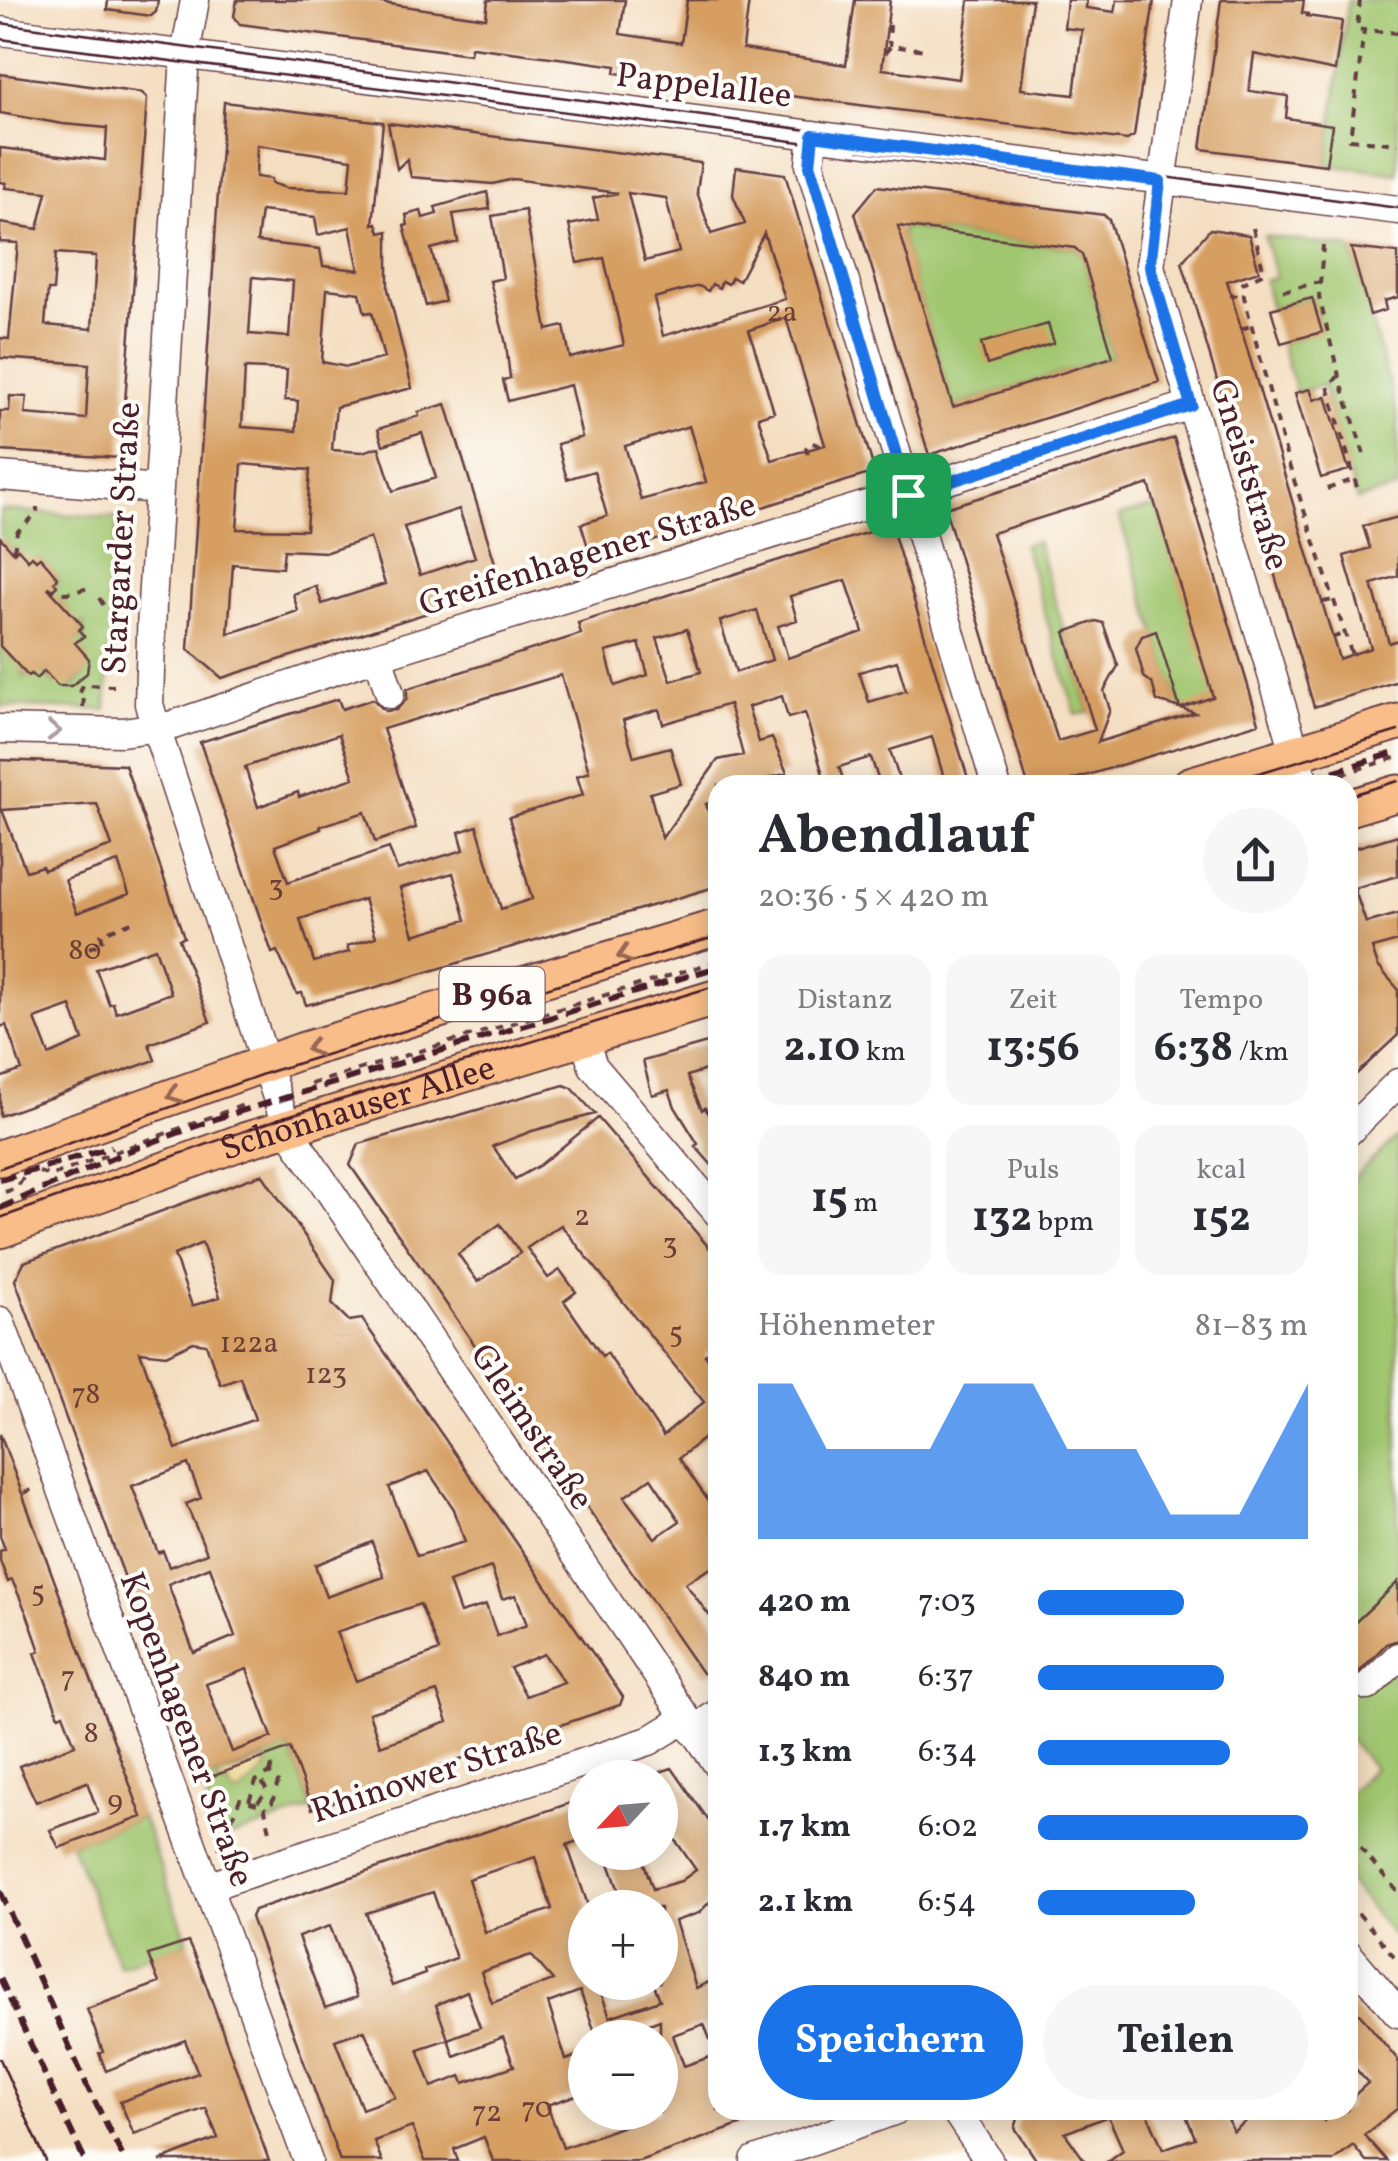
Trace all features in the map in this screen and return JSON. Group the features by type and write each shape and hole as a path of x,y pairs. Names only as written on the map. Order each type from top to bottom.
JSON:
{"main road":[{"path":"1259,775 1300,769 1398,722"},
{"path":"1358,805 1398,793"},
{"name":"Schönhauser Allee","path":"10,1175 266,1063 708,930"},
{"name":"Schönhauser Allee","path":"0,1230 244,1140 708,1000"}],"street":[{"name":"Stargarder Straße","path":"196,0 186,55 150,704 266,1063"},
{"name":"Gneiststraße","path":"1188,0 1150,266 1300,769"},
{"name":"Pappelallee","path":"0,31 1398,210"},
{"path":"813,135 810,166 993,775"},
{"name":"Greifenhagener Straße","path":"0,729 122,732 156,728 1191,405"},
{"path":"0,476 159,488"},
{"path":"378,656 390,694"},
{"path":"583,1037 593,1066 708,1201"},
{"name":"Gleimstraße","path":"266,1063 288,1128 708,1752"},
{"path":"1358,1122 1398,1083"},
{"name":"Kopenhagener Straße","path":"0,1321 308,2161"},
{"path":"1368,1686 1398,1657"},
{"name":"Rhinower Straße","path":"207,1887 649,1741 708,1717"},
{"path":"1358,1966 1398,2013"},
{"path":"756,2161 868,2120"},
{"path":"962,2120 989,2161"},
{"path":"830,2134 839,2161"}],"path":[{"path":"1360,0 1357,29 1398,33"},
{"path":"890,25 888,42 892,46 926,50"},
{"path":"1364,30 1350,139 1398,144"},
{"path":"885,53 892,46"},
{"path":"1253,228 1264,273 1244,283 1244,297 1288,462 1352,655"},
{"path":"1323,245 1319,297 1364,454"},
{"path":"1284,291 1320,282"},
{"path":"1229,295 1244,297"},
{"path":"1241,329 1251,326"},
{"path":"1254,374 1262,372"},
{"path":"1339,376 1328,386 1358,490"},
{"path":"1267,416 1275,414"},
{"path":"808,454 810,442 824,448"},
{"path":"1282,466 1288,462"},
{"path":"1328,489 1344,486 1355,478"},
{"path":"14,551 17,532 37,512 37,507"},
{"path":"1296,514 1305,511"},
{"path":"1312,560 1320,557"},
{"path":"48,587 68,593 92,587"},
{"path":"99,598 104,606"},
{"path":"1323,602 1334,600"},
{"path":"1332,638 1344,633"},
{"path":"83,709 81,682 114,686"},
{"path":"1300,769 1398,757"},
{"path":"89,948 104,945 101,934 137,920"},
{"path":"311,1084 708,965"},
{"path":"35,1171 50,1176 246,1104"},
{"path":"24,1493 33,1489"},
{"path":"270,1773 272,1760"},
{"path":"249,1801 251,1788 270,1773"},
{"path":"264,1806 273,1800 278,1782 270,1773"},
{"path":"258,1802 268,1788 260,1778"},
{"path":"265,1796 273,1800"},
{"path":"218,1854 240,1799 264,1806 271,1836"},
{"path":"1358,1845 1398,1892"},
{"path":"1358,1913 1398,1961"}],"green space":[{"path":"1348,0 1398,0 1398,174 1327,165"},
{"path":"902,227 1075,248 1082,255 1113,357 953,407 901,237"},
{"path":"1264,236 1351,248 1398,416 1398,488 1357,500 1323,385 1296,393 1281,343 1321,331 1312,298 1271,309 1264,280 1276,277"},
{"path":"1156,506 1216,699 1180,709 1119,516"},
{"path":"0,510 118,518 106,710 0,706 0,639 12,659 18,659 26,672 25,678 43,669 54,683 61,679 73,686 86,673 86,656 71,645 84,636 84,624 79,625 59,599 47,593 57,586 54,582 58,578 40,558 27,567 19,550 0,543"},
{"path":"1037,541 1089,712 1076,715 1024,545"},
{"path":"1398,1136 1398,1941 1358,1893 1358,1783 1374,1768 1358,1750 1358,1174"},
{"path":"290,1748 312,1809 232,1836 217,1828 200,1781"},
{"path":"142,1817 188,1942 119,1966 71,1844"}],"sand":[{"path":"268,1762 264,1772 239,1794 216,1778"}],"building":[{"path":"108,0 158,0 151,16 107,10"},
{"path":"237,0 362,0 486,18 488,0 625,0 620,34 681,43 687,0 749,0 743,49 846,65 855,0 890,0 882,69 959,79 969,0 1032,0 1021,89 1074,95 1082,30 1064,28 1067,0 1087,0 1086,8 1115,12 1117,0 1154,0 1134,136 1127,140 615,73 616,66 574,60 471,47 470,54 240,24 234,16"},
{"path":"1221,0 1304,0 1302,13 1307,16 1342,21 1335,71 1254,54 1249,91 1288,96 1286,118 1332,125 1326,165 1201,149"},
{"path":"0,74 142,93 147,99 121,458 0,451 0,411 9,411 10,396 27,397 25,414 86,419 89,364 0,358 0,338 9,339 18,243 0,242 0,223 38,229 47,192 5,188 6,183 0,182 0,148 105,160 107,128 0,113","holes":["56,253 96,256 92,329 45,325"]},
{"path":"224,102 383,122 373,224 377,223 380,233 388,231 388,289 412,388 336,407 332,450 362,452 379,447 393,491 436,478 422,433 383,445 378,429 446,404 503,589 222,678 188,649","holes":["257,145 352,159 349,190 286,188 271,183 271,179 256,177","261,211 315,217 318,235 350,227 359,270 323,266 320,249 257,242","253,277 293,281 289,337 249,334","327,289 360,293 365,313 372,312 384,358 347,367 322,362","245,368 287,370 285,400 298,401 296,431 242,427","242,464 310,470 306,530 237,529","459,509 475,557 420,575 404,527","370,538 385,584 322,604 316,586 293,594 298,611 228,634 233,564 282,568 284,550 327,552"]},
{"path":"388,123 701,163 697,192 711,234 745,224 733,195 736,167 785,174 873,466 869,474 592,560 581,524 607,516 594,471 567,479 557,444 582,437 570,385 508,401 503,380 510,378 506,344 490,281 503,278 492,216 525,210 547,330 564,326 570,358 624,345 604,258 577,263 569,225 598,219 593,198 618,193 513,179 493,184 411,177 407,159 397,169","holes":["628,193 666,198 679,252 645,261","764,233 785,299 663,336 654,298 699,286 708,291 712,284 719,288 722,281 728,284 732,277 739,281","786,318 825,445 772,460 758,417 774,412 749,330","689,426 706,482 641,500 625,446"]},
{"path":"877,186 1104,215 1109,220 1159,382 929,455 855,213","holes":["898,226 1075,248 1082,255 1113,357 953,407"]},
{"path":"487,192 490,209 453,214 458,242 431,249 445,301 426,306 404,226 408,225 406,215 421,211 423,218 437,214 435,207"},
{"path":"1210,229 1249,235 1259,271 1227,281 1339,659 1371,648 1344,556 1370,548 1363,526 1398,517 1398,576 1372,584 1389,643 1398,640 1398,681 1314,707 1182,262"},
{"path":"1351,248 1398,253 1398,297 1384,301 1386,310 1370,315"},
{"path":"1312,298 1322,332 1281,343 1271,309"},
{"path":"1048,324 1054,343 987,365 981,343"},
{"path":"1310,389 1314,400 1326,396 1349,470 1321,478 1295,393"},
{"path":"1174,438 1259,723 1088,775 1025,775 945,508","holes":["1149,484 1213,697 1181,708 1195,713 1098,742 1110,710 1104,691 1118,666 1103,623 1096,621 1065,632 1095,730 1058,741 992,533"]},
{"path":"891,525 967,775 943,775 932,737 890,750 898,775 877,775 871,757 839,767 842,775 823,775 805,713 788,718 782,696 748,707 759,742 772,738 787,773 708,775 708,889 306,1005 277,951 272,953 200,742 338,699 342,709 373,699 385,711 396,710 407,699 407,689 581,634 578,623","holes":["846,580 863,632 788,658 778,626 797,620 790,596","757,610 772,660 736,672 720,621","687,629 701,672 671,681 657,638","639,643 648,675 615,686 606,652","897,661 906,691 869,702 859,672","561,675 589,772 577,776 583,795 509,817 532,899 501,909 477,826 459,832 464,850 397,870 389,848 288,882 275,846 321,829 320,826 365,812 375,842 416,828 383,729","729,704 743,755 718,760 662,838 650,793 681,784 670,747 634,757 623,720 659,709 663,724","339,734 354,778 258,807 245,767","453,873 466,920 414,935 400,888","364,899 376,937 347,946 349,952 314,962 300,919"]},
{"path":"0,537 14,553 18,549 28,560 40,557 58,578 51,591 83,626 79,630 84,636 75,643 89,659 87,673 71,686 58,686 44,671 36,679 28,676 0,646"},
{"path":"1156,631 1180,708 1157,701 1152,683 1144,677 1136,648 1142,636"},
{"path":"0,760 125,765 184,937 179,939 210,1022 149,1044 155,1060 0,1116 0,1078 22,1070 6,1025 0,1027","holes":["97,804 112,846 44,870 42,866 26,871 2,810","118,862 129,894 77,913 65,880","155,948 171,993 116,1013 96,969","71,1006 83,1040 49,1055 35,1019"]},
{"path":"1398,835 1398,876 1358,887 1358,847"},
{"path":"1358,900 1366,923 1398,914 1398,941 1372,948 1378,966 1398,989 1398,1035 1358,1073"},
{"path":"708,1043 708,1069 687,1076 702,1110 708,1112 708,1161 695,1146 698,1144 669,1090 652,1095 643,1061"},
{"path":"564,1085 572,1088 595,1114 493,1146 515,1179 540,1165 598,1118 708,1246 705,1355 708,1435 679,1458 708,1500 708,1570 685,1583 708,1614 708,1675 702,1673 350,1165 359,1144","holes":["500,1224 520,1253 478,1282 458,1254","561,1225 704,1402 663,1436 607,1353 602,1356 564,1301 576,1292 560,1270 548,1278 527,1248","651,1478 680,1521 655,1538 624,1497"]},
{"path":"262,1174 335,1280 332,1304 349,1321 362,1319 623,1697 620,1705 312,1809 290,1748 200,1781 15,1280 24,1262","holes":["202,1243 220,1297 192,1306 174,1255","193,1342 206,1344 220,1384 240,1377 255,1419 176,1449 140,1352 166,1355","188,1464 201,1498 186,1504 207,1553 169,1567 163,1551 158,1553 132,1486","428,1471 454,1509 465,1542 417,1556 389,1487","372,1542 384,1577 326,1597 315,1565","210,1567 235,1636 194,1653 168,1584","491,1567 502,1599 516,1595 527,1625 497,1636 486,1605 460,1613 449,1582","420,1604 439,1651 356,1681 336,1632","544,1654 564,1682 526,1696 510,1668","247,1669 272,1737 232,1752 206,1684","437,1692 448,1722 380,1746 369,1713"]},
{"path":"0,1434 142,1817 59,1848 50,1830 98,1812 87,1782 36,1802 19,1766 75,1745 63,1714 59,1716 35,1653 40,1651 27,1614 0,1561 0,1551 5,1549 0,1536"},
{"path":"1398,1582 1398,1640 1386,1644 1358,1673 1358,1620"},
{"path":"678,1777 708,1820 708,1904 699,1913 678,1920 678,1890 619,1890 611,1870 646,1870 653,1889 681,1881 696,1870 678,1844"},
{"path":"568,1804 568,1870 576,1870 583,1890 568,1890 568,1996 548,2003 568,2059 568,2098 547,2105 563,2148 612,2130 678,2130 678,2049 684,2066 708,2058 708,2120 754,2120 639,2161 493,2161 484,2137 454,2149 458,2161 425,2161 412,2127 374,2141 382,2161 340,2161 251,1917 254,1910","holes":["535,1857 552,1909 485,1932 468,1879","433,1892 456,1958 392,1986 366,1913","330,1926 357,1997 325,2008 298,1937","531,1955 553,1980 492,2003 481,1972","467,1991 480,2027 448,2039 436,2005","364,2030 395,2097 362,2109 335,2040","503,2037 514,2066 464,2083 461,2076 432,2087 418,2049 448,2039 454,2056"]},
{"path":"678,1931 696,1988 708,1983 708,2034 704,2024 678,2033 678,2020 590,2020 583,2000 604,2000 610,2017 660,2000 678,2000"},
{"path":"188,1942 269,2161 160,2161 218,2138 206,2108 134,2134 120,2102 198,2073 185,2040 106,2071 99,2053 103,2052 87,2009 159,1983 148,1955"},
{"path":"1358,2012 1398,2060 1398,2108 1364,2135 1387,2161 1366,2161 1353,2145 1333,2161 1108,2161 1123,2150 1110,2120 1150,2120 1163,2149 1195,2138 1188,2120 1229,2120 1233,2132 1248,2120 1358,2120 1358,2092 1368,2083 1358,2072"},
{"path":"1018,2120 1098,2120 1065,2133 1085,2161 1037,2161 1015,2128"}],"tram line":[{"path":"0,23 1398,208"},
{"path":"0,39 808,143"},
{"path":"858,150 1086,180"},
{"path":"1252,775 1398,731"},
{"path":"1358,793 1398,781"},
{"path":"0,1168 269,1072 708,939"},
{"path":"0,1218 284,1117 708,988"},
{"path":"0,2059 46,2161"}],"railway":[{"path":"1322,775 1398,752"},
{"path":"0,1208 126,1152 218,1118 708,970"},
{"path":"0,1180 112,1147"},
{"path":"0,1891 125,2161"},
{"path":"0,1978 85,2161"}],"route":[{"path":"813,135 1160,181 1150,266 1191,405 908,495 810,166 813,135"}]}
